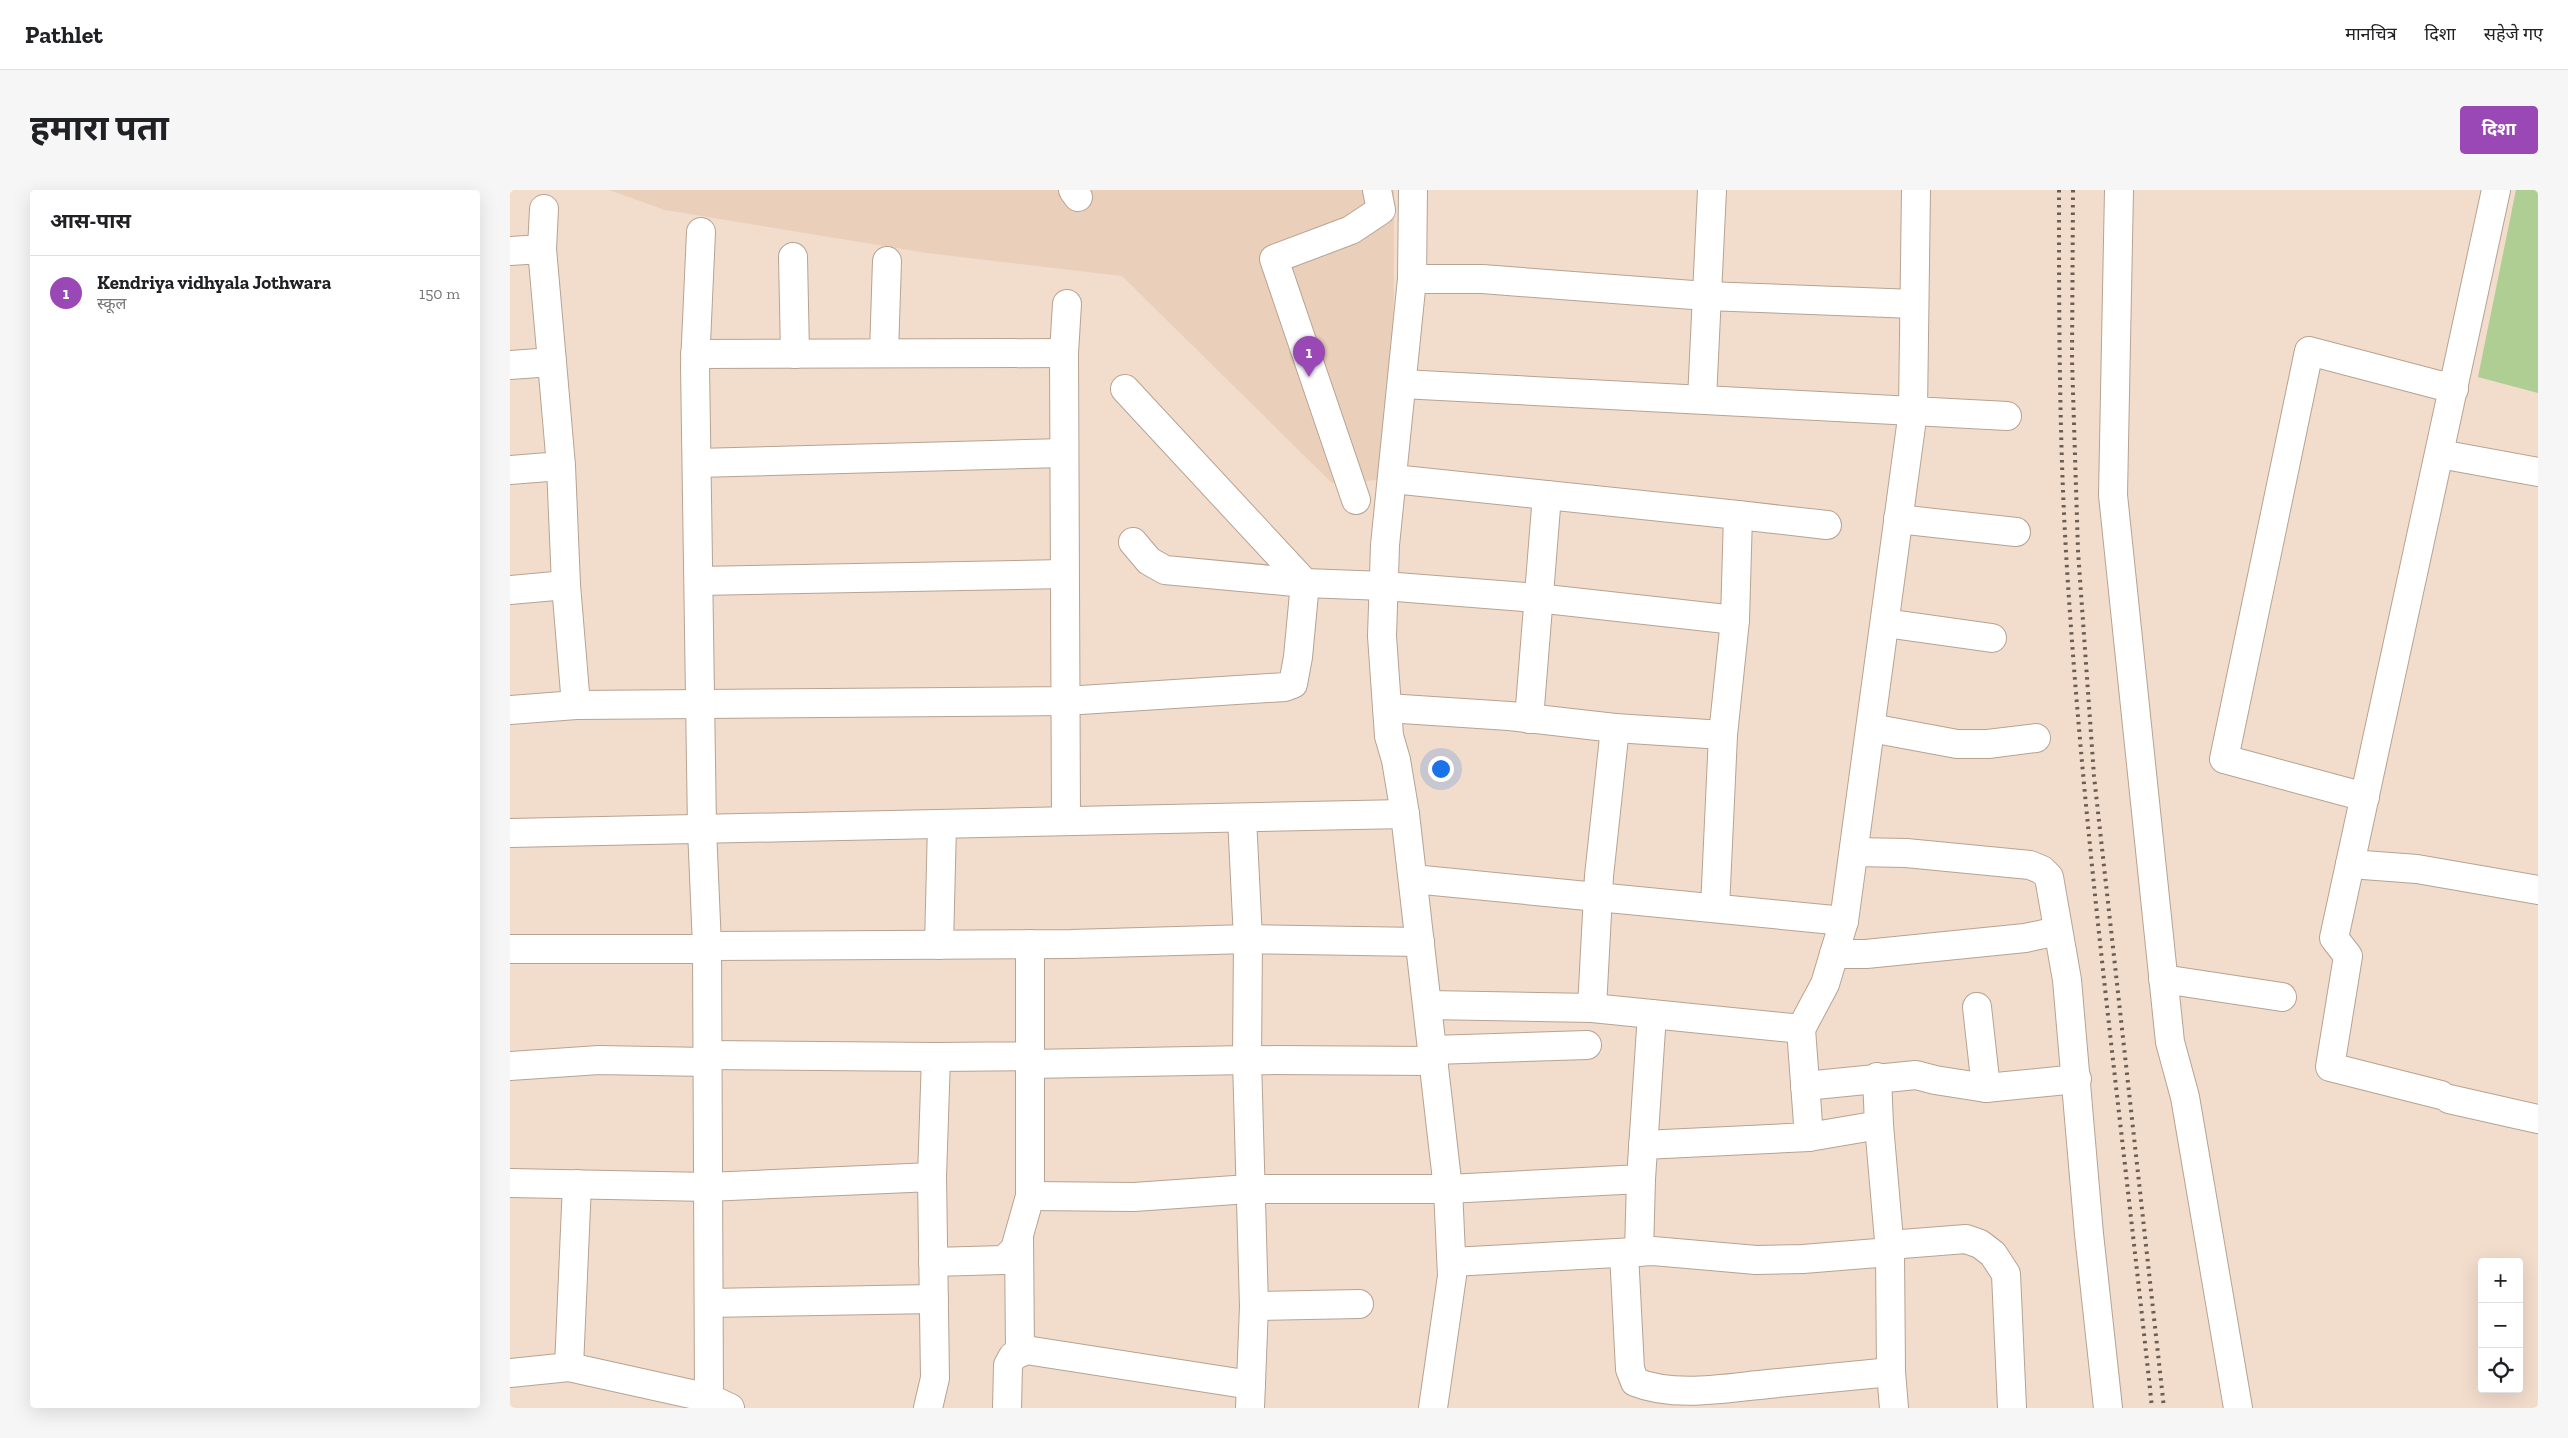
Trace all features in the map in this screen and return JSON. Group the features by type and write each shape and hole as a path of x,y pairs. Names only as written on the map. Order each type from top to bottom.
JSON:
{"street":[{"path":"1356,500 1274,259 1351,230 1381,210 1377,190"},
{"path":"1413,190 1412,279 1392,479 1382,636 1389,736 1396,760 1405,814 1448,1189 1452,1276 1433,1408"},
{"path":"1702,399 1712,190"},
{"path":"1809,1137 1801,1029 1825,984 1844,921 1912,411 1916,190"},
{"path":"2119,190 2113,495 2170,1042 2185,1097 2238,1408"},
{"path":"2496,190 2334,938 2348,956 2330,1067 2538,1119"},
{"path":"544,209 542,249 561,466 566,585 576,705"},
{"path":"510,1373 569,1367 670,1399 719,1403 709,1303 707,948 702,829 695,354 701,232"},
{"path":"510,251 542,249"},
{"path":"793,257 795,354"},
{"path":"884,353 887,261"},
{"path":"1412,279 1482,279 1706,296 1914,304"},
{"path":"1066,821 1064,353 1067,304"},
{"path":"2364,797 2224,759 2309,351 2454,389"},
{"path":"695,354 1064,353"},
{"path":"510,365 552,362"},
{"path":"1402,384 2007,416"},
{"path":"510,710 576,705 1065,701 1284,687 1293,684 1298,657 1305,583 1125,389"},
{"path":"697,463 1064,453"},
{"path":"2440,454 2538,472"},
{"path":"510,470 561,466"},
{"path":"1392,479 1827,525"},
{"path":"1529,719 1537,598 1547,494"},
{"path":"1715,908 1723,736 1735,620 1738,515"},
{"path":"1898,519 2016,532"},
{"path":"1133,542 1149,560 1165,570 1305,583 1384,586 1537,598 1735,620"},
{"path":"699,580 1064,574"},
{"path":"510,590 566,585"},
{"path":"1885,623 1992,638"},
{"path":"1387,708 1723,736"},
{"path":"1592,1008 1598,898 1615,728"},
{"path":"1871,728 1957,744 1988,744 2036,738"},
{"path":"510,833 1405,814"},
{"path":"1007,1408 1008,1365 1013,1356 1026,1350 1250,1397 1254,1306 1249,1189 1248,939 1242,818"},
{"path":"939,946 942,824"},
{"path":"1854,852 1906,853 2030,865 2042,870 2049,878 2067,980 2089,1234 2108,1408"},
{"path":"2350,864 2417,869 2538,890"},
{"path":"1413,879 1844,921"},
{"path":"1834,954 1866,954 2025,938 2058,931"},
{"path":"510,949 939,946 1248,939 1420,942"},
{"path":"933,1262 1004,1260 1014,1249 1019,1237 1030,1196 1030,944"},
{"path":"2163,980 2282,997"},
{"path":"1428,1005 1592,1008 1801,1029"},
{"path":"1977,1007 1986,1088"},
{"path":"1652,1014 1644,1146 1631,1252 1630,1369 1635,1382 1650,1388 1710,1388 1891,1372"},
{"path":"510,1066 599,1060 936,1057 1030,1060 1247,1060 1433,1056 1587,1045"},
{"path":"928,1408 936,1378 932,1177 936,1057"},
{"path":"1805,1086 1877,1077 1916,1075 1986,1088 2077,1080"},
{"path":"1877,1077 1889,1249 1891,1372 1894,1408"},
{"path":"1644,1146 1809,1137 1879,1126"},
{"path":"510,1183 708,1186 932,1177"},
{"path":"1030,1196 1134,1196 1249,1189 1448,1189 1641,1180"},
{"path":"569,1367 577,1184"},
{"path":"1019,1237 1020,1353"},
{"path":"1452,1262 1653,1251 1756,1260 1803,1259 1966,1239 1980,1244 1993,1254 2006,1274 2012,1408"},
{"path":"709,1303 934,1299"},
{"path":"1254,1306 1359,1304"}],"shaded area":[{"path":"609,190 1394,190 1393,479 1332,483 1122,276 927,253 665,210"}],"green space":[{"path":"2516,190 2538,190 2538,393 2478,377"}],"railway":[{"path":"2059,190 2062,462 2073,659 2104,980 2152,1408"},
{"path":"2073,190 2072,360 2078,551 2094,776 2164,1408"}],"place":[{"name":"Kendriya vidhyala Jothwara","path":"1309,377"}]}
